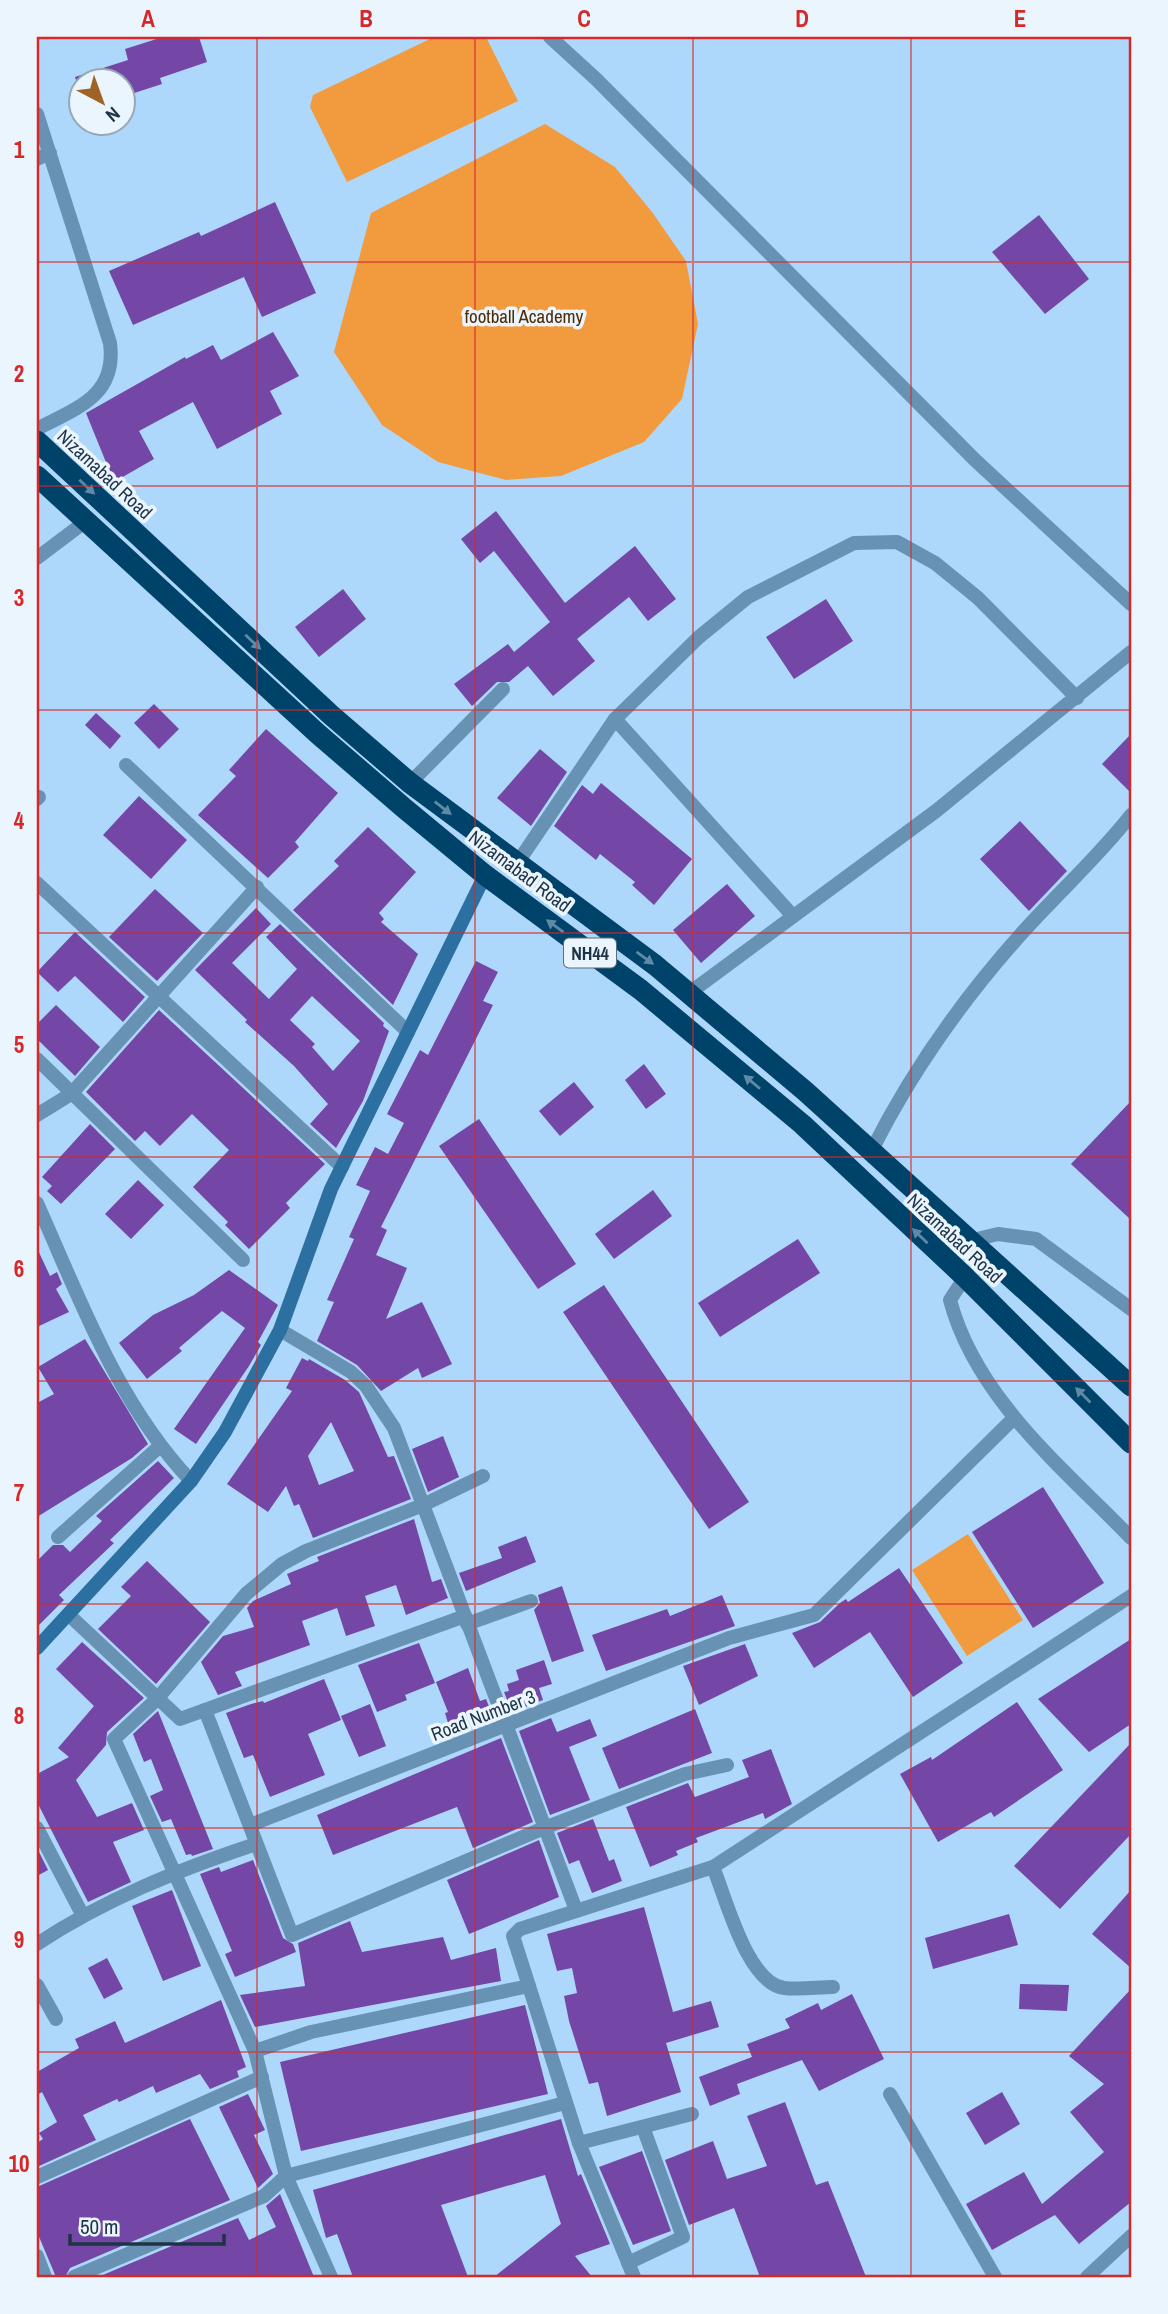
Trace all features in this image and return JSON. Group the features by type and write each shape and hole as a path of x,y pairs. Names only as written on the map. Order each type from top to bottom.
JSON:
{"highway":[{"name":"Nizamabad Road","path":"37,441 331,715 411,783 654,965 805,1091 1131,1386"},
{"name":"Nizamabad Road","path":"37,476 318,734 485,875 641,990 802,1124 965,1277 1131,1443"}],"street":[{"path":"551,37 975,460 1131,604"},
{"path":"37,114 43,156 110,343 113,363 108,379 98,393 37,429"},
{"path":"37,558 86,521"},
{"path":"516,864 615,719 699,637 748,597 854,543 897,542 935,563 978,598 1077,698"},
{"path":"688,995 792,915 936,811 1131,652"},
{"path":"411,783 503,689"},
{"path":"615,719 792,915"},
{"path":"126,765 408,1032"},
{"path":"871,1152 902,1091 948,1021 1022,933 1131,815"},
{"path":"37,1648 191,1480 225,1432 280,1330 331,1189 485,875"},
{"path":"37,883 342,1167"},
{"path":"37,1115 71,1094 257,887"},
{"path":"37,1059 243,1260"},
{"path":"37,1203 107,1360 159,1447 191,1480"},
{"path":"969,1241 998,1234 1036,1239 1131,1309"},
{"path":"965,1277 950,1300 959,1334 1013,1418 1131,1538"},
{"path":"280,1330 351,1372 366,1387 394,1428 576,1910"},
{"name":"Road Number 3","path":"250,1825 508,1727 729,1638 814,1615 1013,1418"},
{"path":"58,1537 159,1447"},
{"path":"331,2277 286,2176 255,2051 114,1740 157,1699 265,1577 306,1551 423,1505 484,1476"},
{"path":"634,2277 579,2143 513,1936 520,1929 713,1867 1131,1596"},
{"path":"69,1615 180,1719 466,1620 531,1601"},
{"path":"205,1710 292,1935 544,1828 685,1774 727,1765"},
{"path":"37,1828 82,1914"},
{"path":"37,1944 82,1914 173,1872 256,1844"},
{"path":"713,1867 748,1954 763,1977 782,1988 833,1987"},
{"path":"37,1985 56,2019"},
{"path":"255,2051 312,2032 529,1986"},
{"path":"37,2177 262,2077"},
{"path":"890,2094 995,2277"},
{"path":"74,2277 264,2196 286,2176 565,2103"},
{"path":"579,2143 692,2113"},
{"path":"628,2263 683,2237 643,2127"},
{"path":"1087,2277 1131,2236"},
{"path":"37,2256 45,2277"}],"green space":[{"path":"434,37 486,37 518,101 347,182 310,107 313,95"},
{"name":"football Academy","path":"545,124 615,167 652,212 686,261 698,324 682,399 644,442 561,476 506,480 438,462 382,425 334,352 371,213"},
{"path":"968,1534 1023,1620 967,1656 912,1570"}],"building":[{"path":"163,37 199,37 207,62 160,78 162,84 136,92 136,66 109,66 128,60 125,49"},
{"path":"275,202 316,293 262,317 244,277 133,325 109,271 199,232 201,236"},
{"path":"1039,215 1089,279 1045,314 992,252"},
{"path":"273,332 299,376 270,391 282,414 217,449 193,402 139,431 154,459 114,482 86,413 185,357 186,359 213,345 221,360"},
{"path":"496,511 565,603 635,546 676,599 648,621 629,597 577,639 595,661 553,696 528,666 509,682 497,682 472,706 454,684 508,644 514,652 550,622 494,551 480,563 461,539"},
{"path":"343,589 366,619 319,657 295,627"},
{"path":"826,599 853,641 794,679 766,637"},
{"path":"154,704 179,729 159,749 134,723"},
{"path":"96,713 121,736 110,749 85,725"},
{"path":"266,729 338,793 295,842 299,847 268,878 198,815 236,776 229,770"},
{"path":"1131,734 1131,793 1102,764"},
{"path":"540,749 567,772 531,826 497,798"},
{"path":"601,783 692,859 654,905 632,885 635,882 600,854 596,860 554,826 582,785 593,794"},
{"path":"139,796 187,840 151,879 103,835"},
{"path":"1020,821 1067,871 1029,911 980,859"},
{"path":"368,827 416,872 379,913 384,919 381,922 418,954 393,1005 293,910 339,866 334,861"},
{"path":"727,884 755,916 701,963 673,930"},
{"path":"155,889 203,933 157,981 109,937"},
{"path":"256,908 271,924 232,963 269,999 297,969 266,937 280,924 384,1023 383,1026 389,1031 363,1101 336,1148 310,1124 328,1104 294,1066 245,1022 247,1020 195,970","holes":["312,996 360,1041 333,1071 312,1047 315,1044 290,1020"]},
{"path":"75,932 145,997 123,1022 75,976 58,992 37,972"},
{"path":"476,961 498,972 483,1001 493,1005 381,1227 387,1230 376,1255 407,1268 386,1319 422,1302 452,1364 422,1378 418,1368 381,1391 357,1365 317,1341 334,1302 327,1300 354,1239 349,1237 370,1191 356,1185 375,1147 388,1154 404,1123 387,1114 420,1050 428,1055"},
{"path":"56,1005 100,1047 75,1076 37,1039 37,1024"},
{"path":"159,1010 325,1164 286,1203 290,1208 249,1249 225,1225 228,1222 193,1187 229,1150 192,1114 160,1146 145,1131 135,1141 86,1092"},
{"path":"644,1064 666,1094 646,1109 625,1080"},
{"path":"574,1082 594,1107 560,1136 539,1111"},
{"path":"1131,1101 1131,1220 1071,1164"},
{"path":"479,1119 576,1264 538,1289 439,1146"},
{"path":"90,1124 115,1149 61,1204 47,1191 52,1186 42,1177"},
{"path":"138,1180 164,1205 131,1239 105,1214"},
{"path":"653,1190 672,1216 614,1259 595,1234"},
{"path":"798,1239 820,1273 720,1337 698,1303"},
{"path":"37,1248 50,1276 57,1272 62,1284 56,1289 69,1312 37,1327"},
{"path":"229,1270 278,1305 258,1342 261,1345 249,1366 196,1444 174,1429 245,1328 222,1311 179,1348 182,1351 147,1379 119,1343 153,1315 194,1295"},
{"path":"604,1285 749,1502 709,1529 563,1312"},
{"path":"85,1339 148,1444 132,1458 37,1517 37,1403 54,1394 38,1367"},
{"path":"302,1358 308,1361 309,1359 345,1380 359,1392 388,1457 394,1456 411,1499 313,1538 299,1504 294,1506 286,1486 268,1512 227,1484 292,1391 286,1388","holes":["331,1422 354,1471 319,1485 308,1456"]},
{"path":"443,1436 459,1477 428,1492 412,1449"},
{"path":"158,1461 174,1478 110,1540 114,1543 59,1595 64,1600 37,1627 37,1561 53,1545 63,1545 70,1552 102,1521 96,1516"},
{"path":"1043,1487 1104,1583 1033,1628 972,1532"},
{"path":"414,1519 432,1582 441,1579 448,1598 406,1615 396,1585 365,1596 375,1626 346,1636 337,1608 302,1621 310,1645 235,1672 242,1686 218,1695 201,1662 223,1636 254,1627 247,1608 253,1601 291,1584 287,1574 319,1561 317,1557"},
{"path":"526,1536 536,1562 466,1591 459,1573 502,1558 498,1547"},
{"path":"147,1561 210,1622 156,1684 98,1629 131,1596 121,1587"},
{"path":"899,1568 963,1663 913,1697 870,1632 814,1668 792,1633 820,1622 840,1603 846,1599 848,1602"},
{"path":"562,1586 584,1651 552,1662 534,1610 540,1603 538,1595"},
{"path":"722,1595 735,1626 606,1671 592,1635 667,1609 670,1616"},
{"path":"1131,1639 1131,1724 1089,1752 1038,1699"},
{"path":"82,1642 144,1698 107,1732 106,1745 76,1780 97,1817 132,1803 144,1830 113,1842 131,1882 88,1902 37,1802 37,1774 69,1757 58,1748 94,1706 56,1669"},
{"path":"419,1643 435,1683 405,1695 407,1700 377,1712 358,1665"},
{"path":"745,1644 758,1676 699,1705 683,1666"},
{"path":"544,1660 552,1684 539,1688 543,1700 512,1712 504,1692 509,1691 507,1684 519,1680 516,1670"},
{"path":"468,1668 480,1701 486,1699 494,1719 452,1736 445,1713 448,1712 436,1682"},
{"path":"324,1679 341,1720 308,1734 325,1775 270,1797 253,1755 244,1758 226,1713 251,1704 264,1703"},
{"path":"1017,1702 1063,1770 994,1817 991,1812 938,1842 900,1774 931,1757 932,1760"},
{"path":"370,1704 386,1746 359,1757 341,1716"},
{"path":"695,1709 712,1753 619,1789 602,1748"},
{"path":"158,1711 213,1849 192,1856 186,1855 171,1819 162,1822 150,1796 163,1790 151,1759 144,1762 133,1734"},
{"path":"551,1718 557,1732 590,1719 597,1736 569,1747 590,1800 550,1815 519,1731"},
{"path":"501,1738 533,1822 473,1848 457,1807 333,1855 317,1815"},
{"path":"1131,1743 1131,1834 1060,1909 1014,1866"},
{"path":"771,1749 792,1804 765,1819 763,1813 696,1838 698,1842 676,1851 678,1855 650,1867 626,1807 688,1783 695,1797 749,1777 742,1760"},
{"path":"593,1819 609,1861 614,1859 622,1881 592,1893 579,1860 569,1864 557,1833"},
{"path":"539,1840 559,1897 469,1934 447,1880"},
{"path":"37,1848 48,1870 37,1876"},
{"path":"253,1860 283,1938 293,1944 296,1952 235,1977 225,1954 232,1951 200,1874 219,1867 221,1872"},
{"path":"172,1890 201,1966 163,1981 132,1906"},
{"path":"1131,1890 1131,1968 1092,1934"},
{"path":"644,1907 673,2012 711,2001 719,2027 666,2043 681,2092 607,2116 598,2082 589,2084 569,2021 564,1996 577,1993 572,1968 557,1971 547,1934"},
{"path":"1009,1914 1018,1945 933,1969 925,1938"},
{"path":"350,1921 362,1952 443,1937 451,1960 496,1948 501,1981 255,2027 240,1995 305,1986 298,1943"},
{"path":"107,1958 123,1989 104,1999 88,1968"},
{"path":"1020,1984 1069,1985 1067,2011 1019,2009"},
{"path":"1131,1989 1131,2202 1079,2244 1055,2215 992,2250 966,2204 1024,2172 1042,2204 1104,2152 1070,2112 1104,2084 1069,2056"},
{"path":"852,1994 884,2059 819,2091 802,2060 737,2084 740,2094 710,2106 699,2077 752,2057 747,2044 790,2028 785,2019 818,2003 821,2010"},
{"path":"221,2000 246,2067 237,2071 239,2077 210,2089 200,2074 156,2093 153,2086 119,2102 117,2099 83,2115 96,2140 37,2167 37,2143 43,2139 39,2133 57,2122 42,2092 37,2095 37,2072 79,2048 75,2039 115,2021 125,2043"},
{"path":"525,2005 548,2094 301,2151 280,2062"},
{"path":"1002,2092 1020,2124 985,2145 966,2113"},
{"path":"248,2094 265,2130 254,2135 273,2174 258,2188 219,2107"},
{"path":"785,2102 816,2185 828,2181 866,2277 760,2277 734,2208 689,2225 665,2160 713,2141 727,2179 767,2166 747,2116"},
{"path":"190,2119 230,2200 70,2268 65,2277 56,2277 37,2232 37,2187"},
{"path":"561,2119 578,2176 581,2174 610,2244 575,2256 592,2277 494,2277 561,2224 545,2175 441,2205 468,2277 353,2277 337,2234 326,2238 313,2190"},
{"path":"642,2151 671,2231 633,2245 599,2167"},
{"path":"280,2194 314,2277 98,2277 238,2218 249,2240 276,2227 266,2206"}]}
